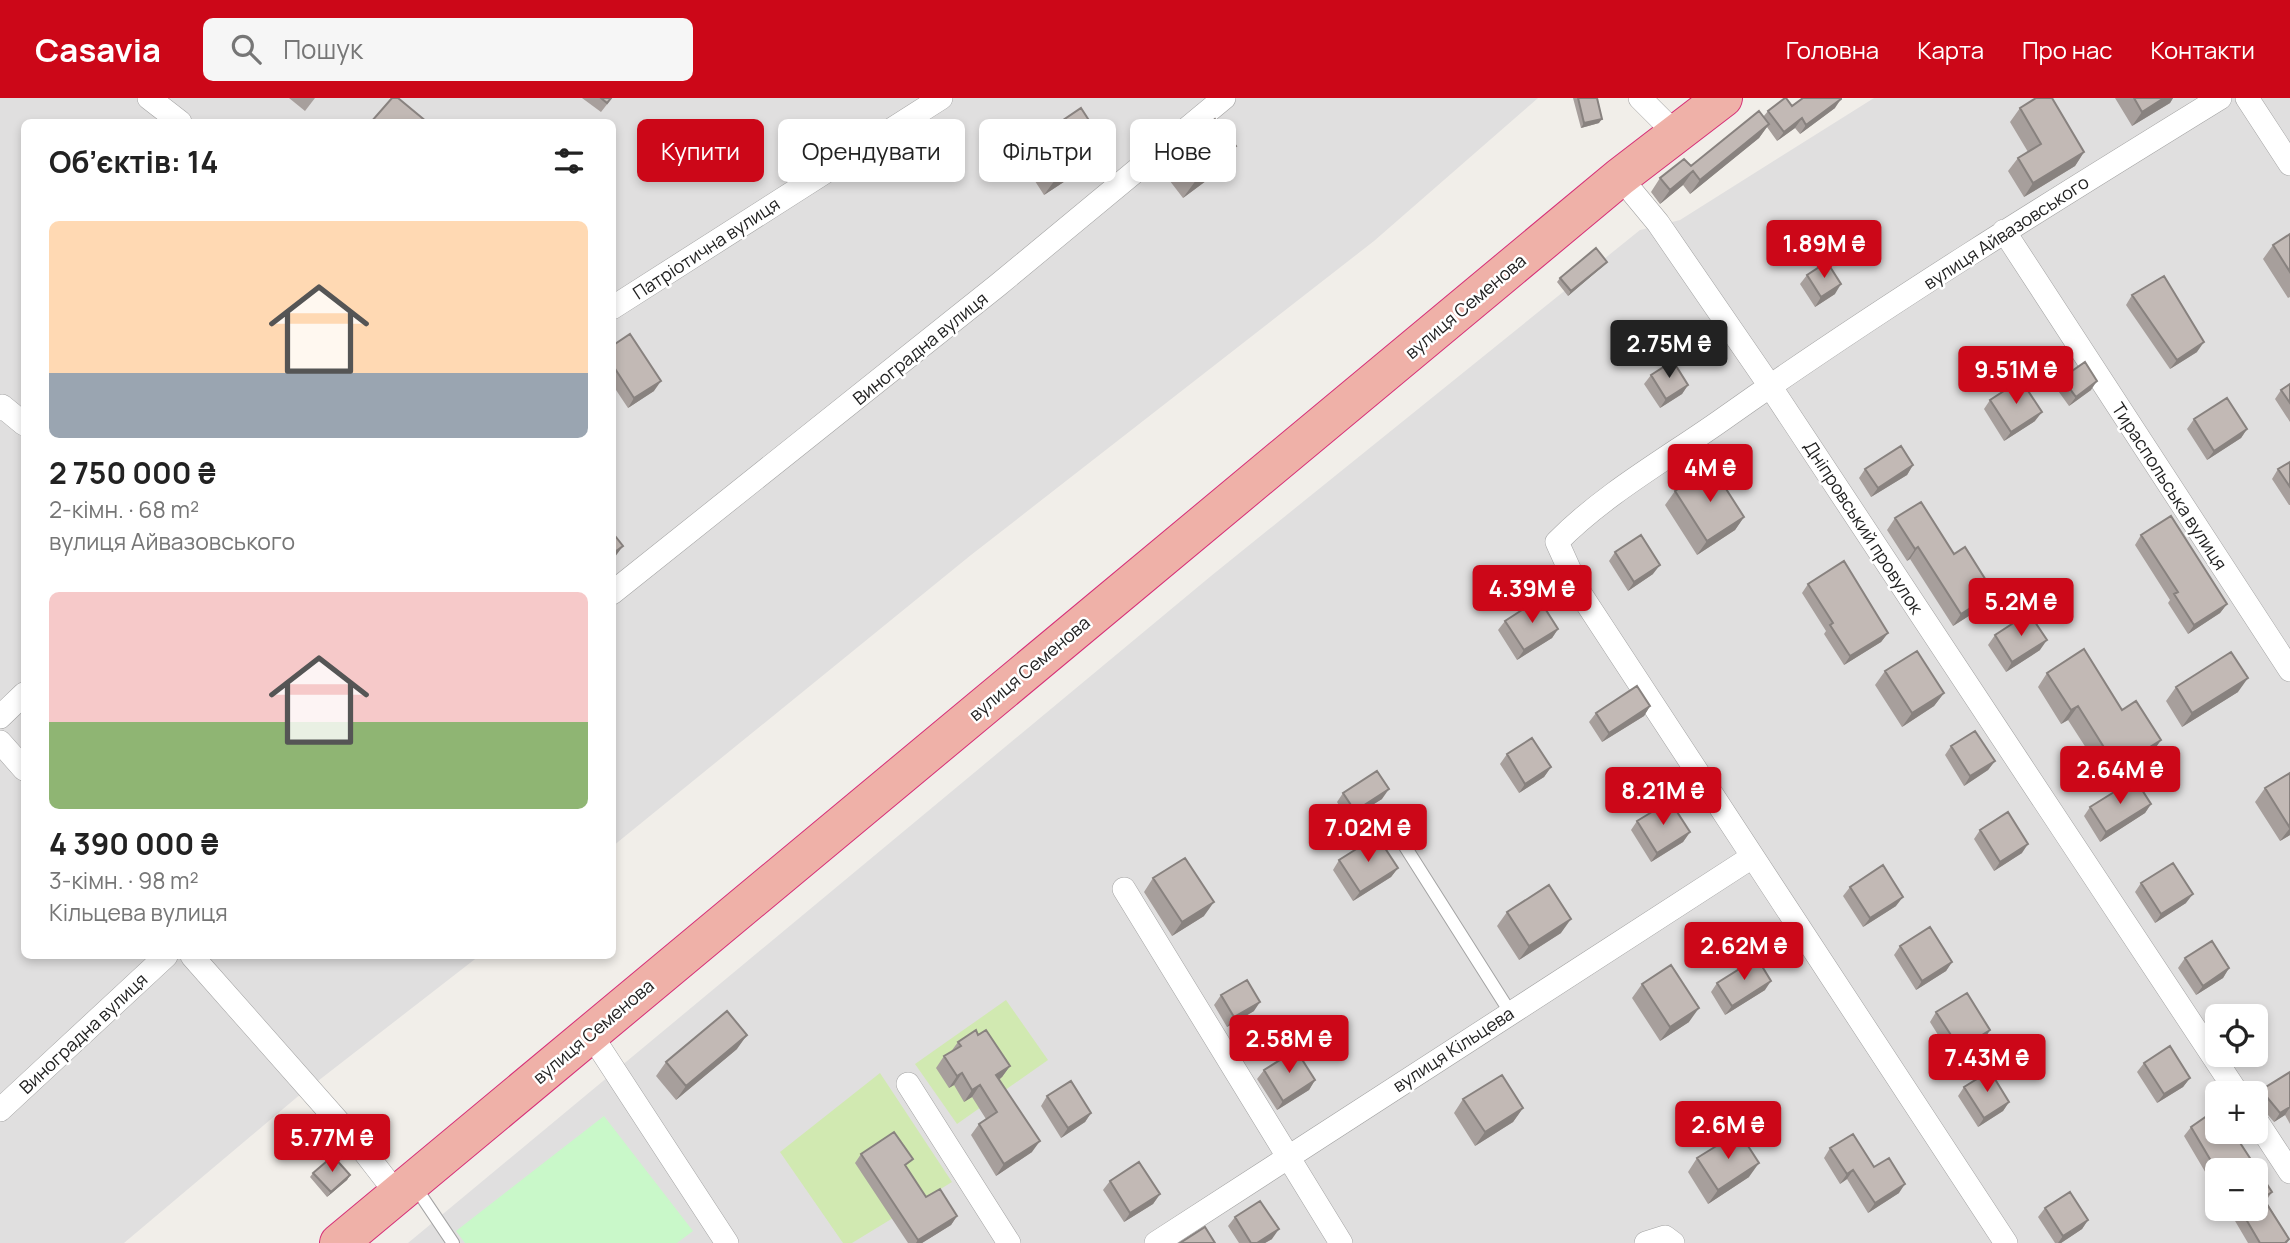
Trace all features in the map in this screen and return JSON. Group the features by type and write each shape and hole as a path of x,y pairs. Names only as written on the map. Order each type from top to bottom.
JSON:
{"highway":[{"name":"вулиця Семенова","path":"339,1243 1620,177 1723,98"}],"street":[{"path":"149,98 176,119"},
{"name":"Патріотична вулиця","path":"616,305 942,98"},
{"name":"Виноградна вулиця","path":"616,590 998,285 1224,98"},
{"path":"1640,98 1675,133"},
{"name":"вулиця Айвазовського","path":"1752,857 1580,593 1557,542 1590,513 1770,386 2004,231 2220,98"},
{"path":"2247,98 2290,164"},
{"name":"Дніпровський провулок","path":"1620,177 1658,223 1770,386 2229,1081"},
{"name":"Тираспольська вулиця","path":"2004,231 2290,670"},
{"path":"0,409 2,406 21,422"},
{"path":"0,717 21,697"},
{"path":"0,742 21,766"},
{"path":"1752,857 2006,1243"},
{"name":"вулиця Кільцева","path":"1156,1243 1752,857"},
{"path":"1124,889 1341,1243"},
{"name":"Виноградна вулиця","path":"0,1110 163,959"},
{"path":"195,959 359,1145 404,1188"},
{"path":"590,1033 727,1243"},
{"path":"908,1084 1009,1243"},
{"path":"2268,1139 2290,1172"},
{"path":"1646,1243 1665,1237 1673,1243"}],"lane":[{"path":"1387,818 1510,1012"},
{"path":"404,1188 453,1243"}],"shaded area":[{"path":"0,98 1538,98 1374,241 971,555 616,844 616,119 21,119 21,959 475,959 296,1098 124,1243 0,1243"},
{"path":"1874,98 2290,98 2290,1243 408,1243 1211,576 1640,230 1680,220"}],"green space":[{"path":"1006,1000 1048,1060 957,1124 915,1064"},
{"path":"880,1073 952,1182 852,1243 843,1243 780,1152"},
{"path":"604,1116 693,1231 677,1243 465,1243 456,1231"}],"building":[{"path":"392,98 398,98 423,119 374,119"},
{"path":"1578,98 1597,98 1602,119 1584,123"},
{"path":"1785,98 1792,106 1803,98 1841,99 1806,125 1802,118 1784,132 1768,111"},
{"path":"2036,98 2052,98 2084,152 2033,183 2018,158 2041,144 2020,108"},
{"path":"2134,98 2164,98 2142,112"},
{"path":"1081,108 1088,119 1065,119"},
{"path":"1759,111 1769,124 1700,180 1693,171 1670,190 1660,178 1684,159 1691,166"},
{"path":"2290,234 2290,272 2273,245"},
{"path":"1596,248 1607,262 1571,291 1560,278"},
{"path":"1827,262 1841,284 1821,297 1807,275"},
{"path":"2164,276 2204,342 2177,360 2132,295"},
{"path":"630,334 661,381 634,398 616,370 616,343"},
{"path":"1673,361 1688,385 1666,399 1651,375"},
{"path":"2085,362 2097,381 2076,397 2062,378"},
{"path":"2021,380 2042,412 2011,432 1990,400"},
{"path":"2290,384 2290,403 2281,390"},
{"path":"2227,398 2247,429 2214,451 2194,419"},
{"path":"1901,446 1913,465 1878,488 1865,469"},
{"path":"2290,462 2290,487 2278,469"},
{"path":"1712,467 1744,517 1707,541 1675,491"},
{"path":"1921,502 1954,554 1965,547 1994,593 1961,614 1918,547 1915,549 1895,518"},
{"path":"2171,516 2227,604 2194,625 2174,594 2178,592 2141,535"},
{"path":"1641,535 1660,565 1634,582 1615,552"},
{"path":"616,537 623,546 616,551"},
{"path":"1844,561 1888,633 1850,656 1808,584"},
{"path":"1539,599 1558,629 1524,650 1505,621"},
{"path":"2029,613 2047,640 2012,662 1995,635"},
{"path":"2084,649 2122,710 2136,701 2161,740 2117,768 2078,706 2071,710 2047,673"},
{"path":"1917,651 1944,693 1912,713 1885,671"},
{"path":"2231,652 2248,678 2192,713 2176,687"},
{"path":"1637,686 1650,706 1609,733 1596,713"},
{"path":"1975,731 1995,761 1970,776 1951,746"},
{"path":"1532,738 1551,767 1525,784 1507,754"},
{"path":"1377,771 1389,789 1355,811 1343,793"},
{"path":"2290,773 2290,828 2265,788"},
{"path":"2135,779 2151,804 2106,832 2090,807"},
{"path":"1670,801 1690,832 1657,853 1637,821"},
{"path":"2008,812 2028,844 2000,862 1980,830"},
{"path":"1377,836 1398,868 1360,892 1339,860"},
{"path":"1185,858 1214,902 1182,922 1153,878"},
{"path":"2173,863 2193,894 2161,914 2141,883"},
{"path":"1883,865 1903,897 1870,918 1850,887"},
{"path":"1549,885 1571,919 1529,946 1507,912"},
{"path":"1930,927 1952,962 1922,981 1900,946"},
{"path":"2212,941 2229,968 2203,986 2185,958"},
{"path":"1757,958 1771,981 1732,1006 1717,983"},
{"path":"1671,965 1699,1008 1670,1027 1642,984"},
{"path":"1247,980 1260,1002 1234,1017 1221,995"},
{"path":"1967,993 1990,1030 1960,1049 1936,1012"},
{"path":"727,1011 747,1035 686,1086 666,1062"},
{"path":"976,1030 978,1035 986,1030 1010,1066 996,1075 1040,1141 1004,1164 979,1124 997,1112 980,1085 972,1090 962,1073 957,1076 944,1056 961,1046 958,1042"},
{"path":"2170,1046 2190,1078 2164,1094 2144,1063"},
{"path":"1296,1050 1315,1080 1283,1101 1264,1070"},
{"path":"1990,1071 2009,1102 1984,1118 1964,1087"},
{"path":"2290,1072 2290,1107 2280,1113 2268,1098 2268,1086"},
{"path":"1502,1075 1523,1108 1485,1132 1463,1099"},
{"path":"1071,1081 1091,1113 1068,1128 1047,1096"},
{"path":"2205,1117 2205,1144 2241,1144 2250,1158 2209,1158 2191,1127"},
{"path":"894,1132 913,1159 905,1165 926,1197 940,1189 957,1216 918,1240 861,1154"},
{"path":"1739,1132 1759,1163 1718,1190 1697,1158"},
{"path":"1853,1134 1874,1167 1889,1158 1905,1184 1875,1203 1853,1170 1847,1174 1830,1148"},
{"path":"333,1156 350,1175 331,1192 313,1173"},
{"path":"1139,1162 1160,1194 1130,1213 1110,1181"},
{"path":"2070,1192 2088,1220 2063,1236 2045,1208"},
{"path":"1260,1201 1279,1229 1257,1243 1251,1243 1235,1217"},
{"path":"2268,1206 2289,1239 2285,1243 2260,1243 2247,1221 2268,1221"},
{"path":"1205,1227 1215,1243 1180,1243"}]}
